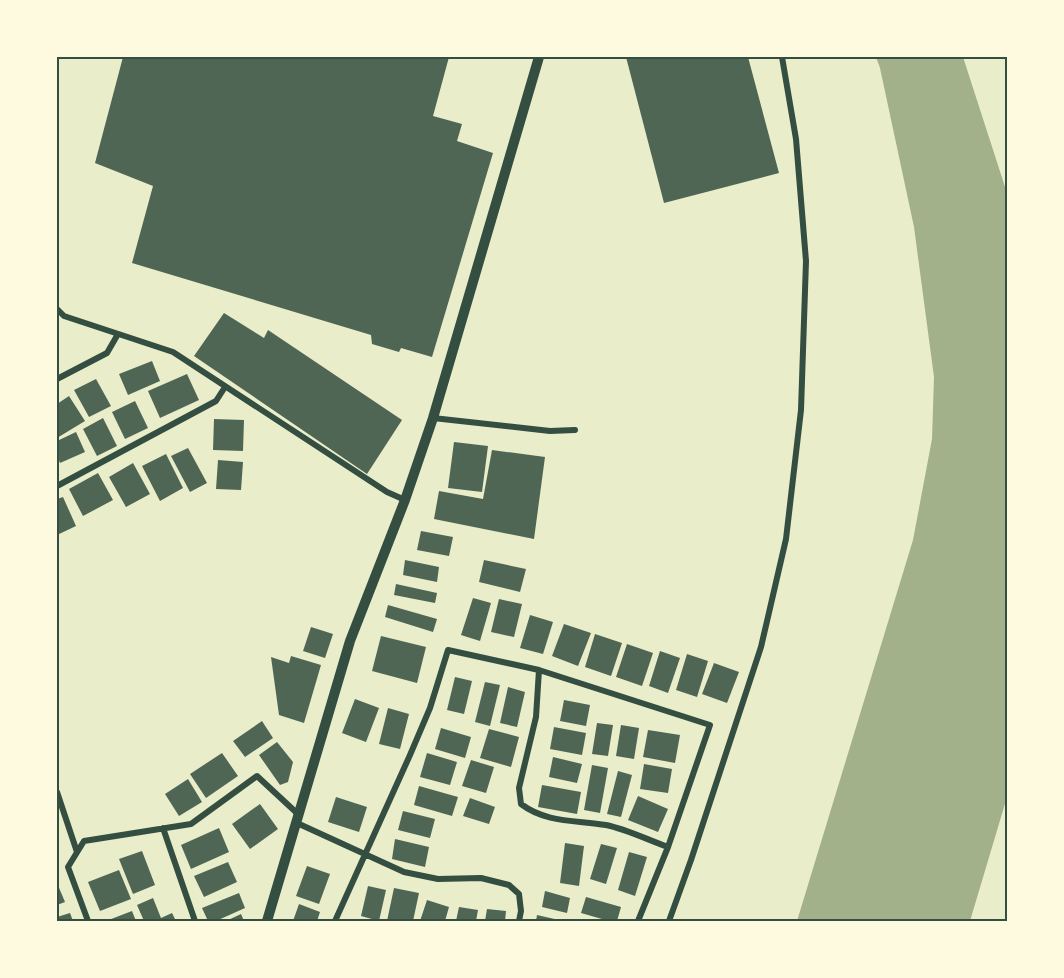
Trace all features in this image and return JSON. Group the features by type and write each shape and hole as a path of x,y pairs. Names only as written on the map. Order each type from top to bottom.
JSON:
{"street":[{"path":"267,921 350,641 405,500 433,418 539,57"},
{"path":"669,921 761,647 786,539 801,410 806,261 796,139 782,57"},
{"path":"57,309 64,316 173,352 387,492 405,500"},
{"path":"57,379 107,353 118,334"},
{"path":"57,486 216,401 225,387"},
{"path":"433,418 550,431 575,430"},
{"path":"335,921 430,708 447,650 539,670 710,725 668,847 638,921"},
{"path":"539,670 536,717 519,788 521,804 534,813 552,819 608,826 668,847"},
{"path":"88,921 68,867 84,841 191,824 256,776 298,819 365,855 404,872 438,879 481,878 509,885 519,894 521,911 519,921"},
{"path":"57,792 77,852"},
{"path":"163,828 195,921"}],"shaded area":[{"path":"876,57 963,57 1007,193 1007,797 970,921 797,921 913,540 932,439 934,377 914,227"}],"building":[{"path":"123,57 449,57 433,116 462,124 457,141 493,153 432,357 401,348 399,352 372,344 371,335 132,263 153,186 95,163"},
{"path":"626,57 748,57 779,173 664,203"},
{"path":"224,313 264,338 268,330 402,420 367,474 194,356"},
{"path":"152,361 160,381 128,395 119,374"},
{"path":"187,374 199,400 160,418 148,391"},
{"path":"96,379 111,406 89,417 74,390"},
{"path":"69,396 85,421 57,438 57,404"},
{"path":"135,401 148,428 125,439 112,412"},
{"path":"103,418 117,446 97,456 83,429"},
{"path":"214,419 244,420 243,451 213,450"},
{"path":"76,432 85,452 60,463 57,455 57,441"},
{"path":"454,442 488,446 482,492 448,488"},
{"path":"188,448 207,483 190,492 171,456"},
{"path":"492,450 545,457 534,539 434,519 439,491 483,499"},
{"path":"166,454 183,488 160,501 142,466"},
{"path":"218,460 243,462 241,490 216,489"},
{"path":"133,463 150,494 126,507 109,477"},
{"path":"98,473 113,500 83,516 69,489"},
{"path":"63,497 76,526 57,535 57,499"},
{"path":"421,531 453,537 449,556 417,550"},
{"path":"405,560 439,567 437,582 403,575"},
{"path":"484,560 526,569 520,592 479,582"},
{"path":"396,584 437,593 435,603 394,595"},
{"path":"473,598 491,603 480,641 461,635"},
{"path":"499,599 522,604 514,637 491,632"},
{"path":"388,605 437,619 433,632 385,617"},
{"path":"530,615 553,622 543,654 520,648"},
{"path":"564,624 591,633 578,666 552,656"},
{"path":"311,627 333,634 325,658 303,651"},
{"path":"595,634 622,643 611,676 585,667"},
{"path":"381,636 426,647 417,683 372,671"},
{"path":"627,644 653,653 642,686 616,677"},
{"path":"660,651 680,658 668,693 649,686"},
{"path":"687,654 708,661 697,697 676,690"},
{"path":"291,656 321,665 304,723 279,715 271,657 289,663"},
{"path":"714,663 739,672 727,703 702,694"},
{"path":"455,677 472,681 464,714 447,710"},
{"path":"485,682 500,685 490,726 475,722"},
{"path":"508,687 525,692 517,727 500,723"},
{"path":"355,699 379,708 366,742 342,733"},
{"path":"564,700 590,705 586,726 560,721"},
{"path":"388,708 409,714 400,749 379,744"},
{"path":"262,721 273,738 245,757 233,741"},
{"path":"597,723 613,725 608,756 592,754"},
{"path":"621,725 639,728 634,759 616,756"},
{"path":"554,727 586,733 582,755 550,749"},
{"path":"441,728 471,737 465,758 435,749"},
{"path":"489,729 519,737 511,767 480,758"},
{"path":"648,730 680,735 675,763 643,757"},
{"path":"277,742 293,762 288,782 280,785 259,755"},
{"path":"222,753 238,776 206,798 190,774"},
{"path":"427,753 457,762 450,785 420,777"},
{"path":"553,757 582,764 577,783 549,777"},
{"path":"471,760 494,767 486,793 462,786"},
{"path":"644,764 672,769 668,793 640,789"},
{"path":"592,765 608,768 600,813 584,810"},
{"path":"618,771 632,775 621,817 607,814"},
{"path":"188,779 202,802 179,816 165,794"},
{"path":"542,785 581,792 577,814 538,807"},
{"path":"419,786 458,797 452,816 414,805"},
{"path":"638,796 668,809 658,832 628,820"},
{"path":"336,797 367,807 359,832 328,822"},
{"path":"470,798 495,807 489,824 463,816"},
{"path":"260,804 278,829 250,849 232,824"},
{"path":"403,811 435,819 430,838 398,830"},
{"path":"219,828 229,852 191,869 181,845"},
{"path":"395,839 429,847 425,867 392,859"},
{"path":"565,843 584,846 579,886 560,883"},
{"path":"601,844 617,848 606,884 590,879"},
{"path":"142,851 155,885 133,894 119,859"},
{"path":"629,852 647,857 635,896 618,890"},
{"path":"228,862 237,882 204,897 194,876"},
{"path":"307,866 330,874 319,904 296,896"},
{"path":"119,870 131,899 100,911 88,882"},
{"path":"57,883 65,902 57,905"},
{"path":"368,886 386,890 379,921 361,916"},
{"path":"394,888 419,893 413,921 387,921"},
{"path":"545,891 570,898 567,913 542,907"},
{"path":"239,893 245,908 216,921 208,921 202,908"},
{"path":"586,897 621,907 617,921 581,913"},
{"path":"153,898 161,918 172,913 176,921 144,921 137,905"},
{"path":"427,900 449,907 445,921 420,921"},
{"path":"299,904 320,912 317,921 293,921"},
{"path":"459,907 478,910 476,921 456,921"},
{"path":"487,909 506,911 505,921 485,921"},
{"path":"132,911 136,921 106,921"},
{"path":"70,913 73,921 57,921 57,917"},
{"path":"241,914 244,921 226,921"},
{"path":"537,915 559,920 559,921 536,921"}]}
